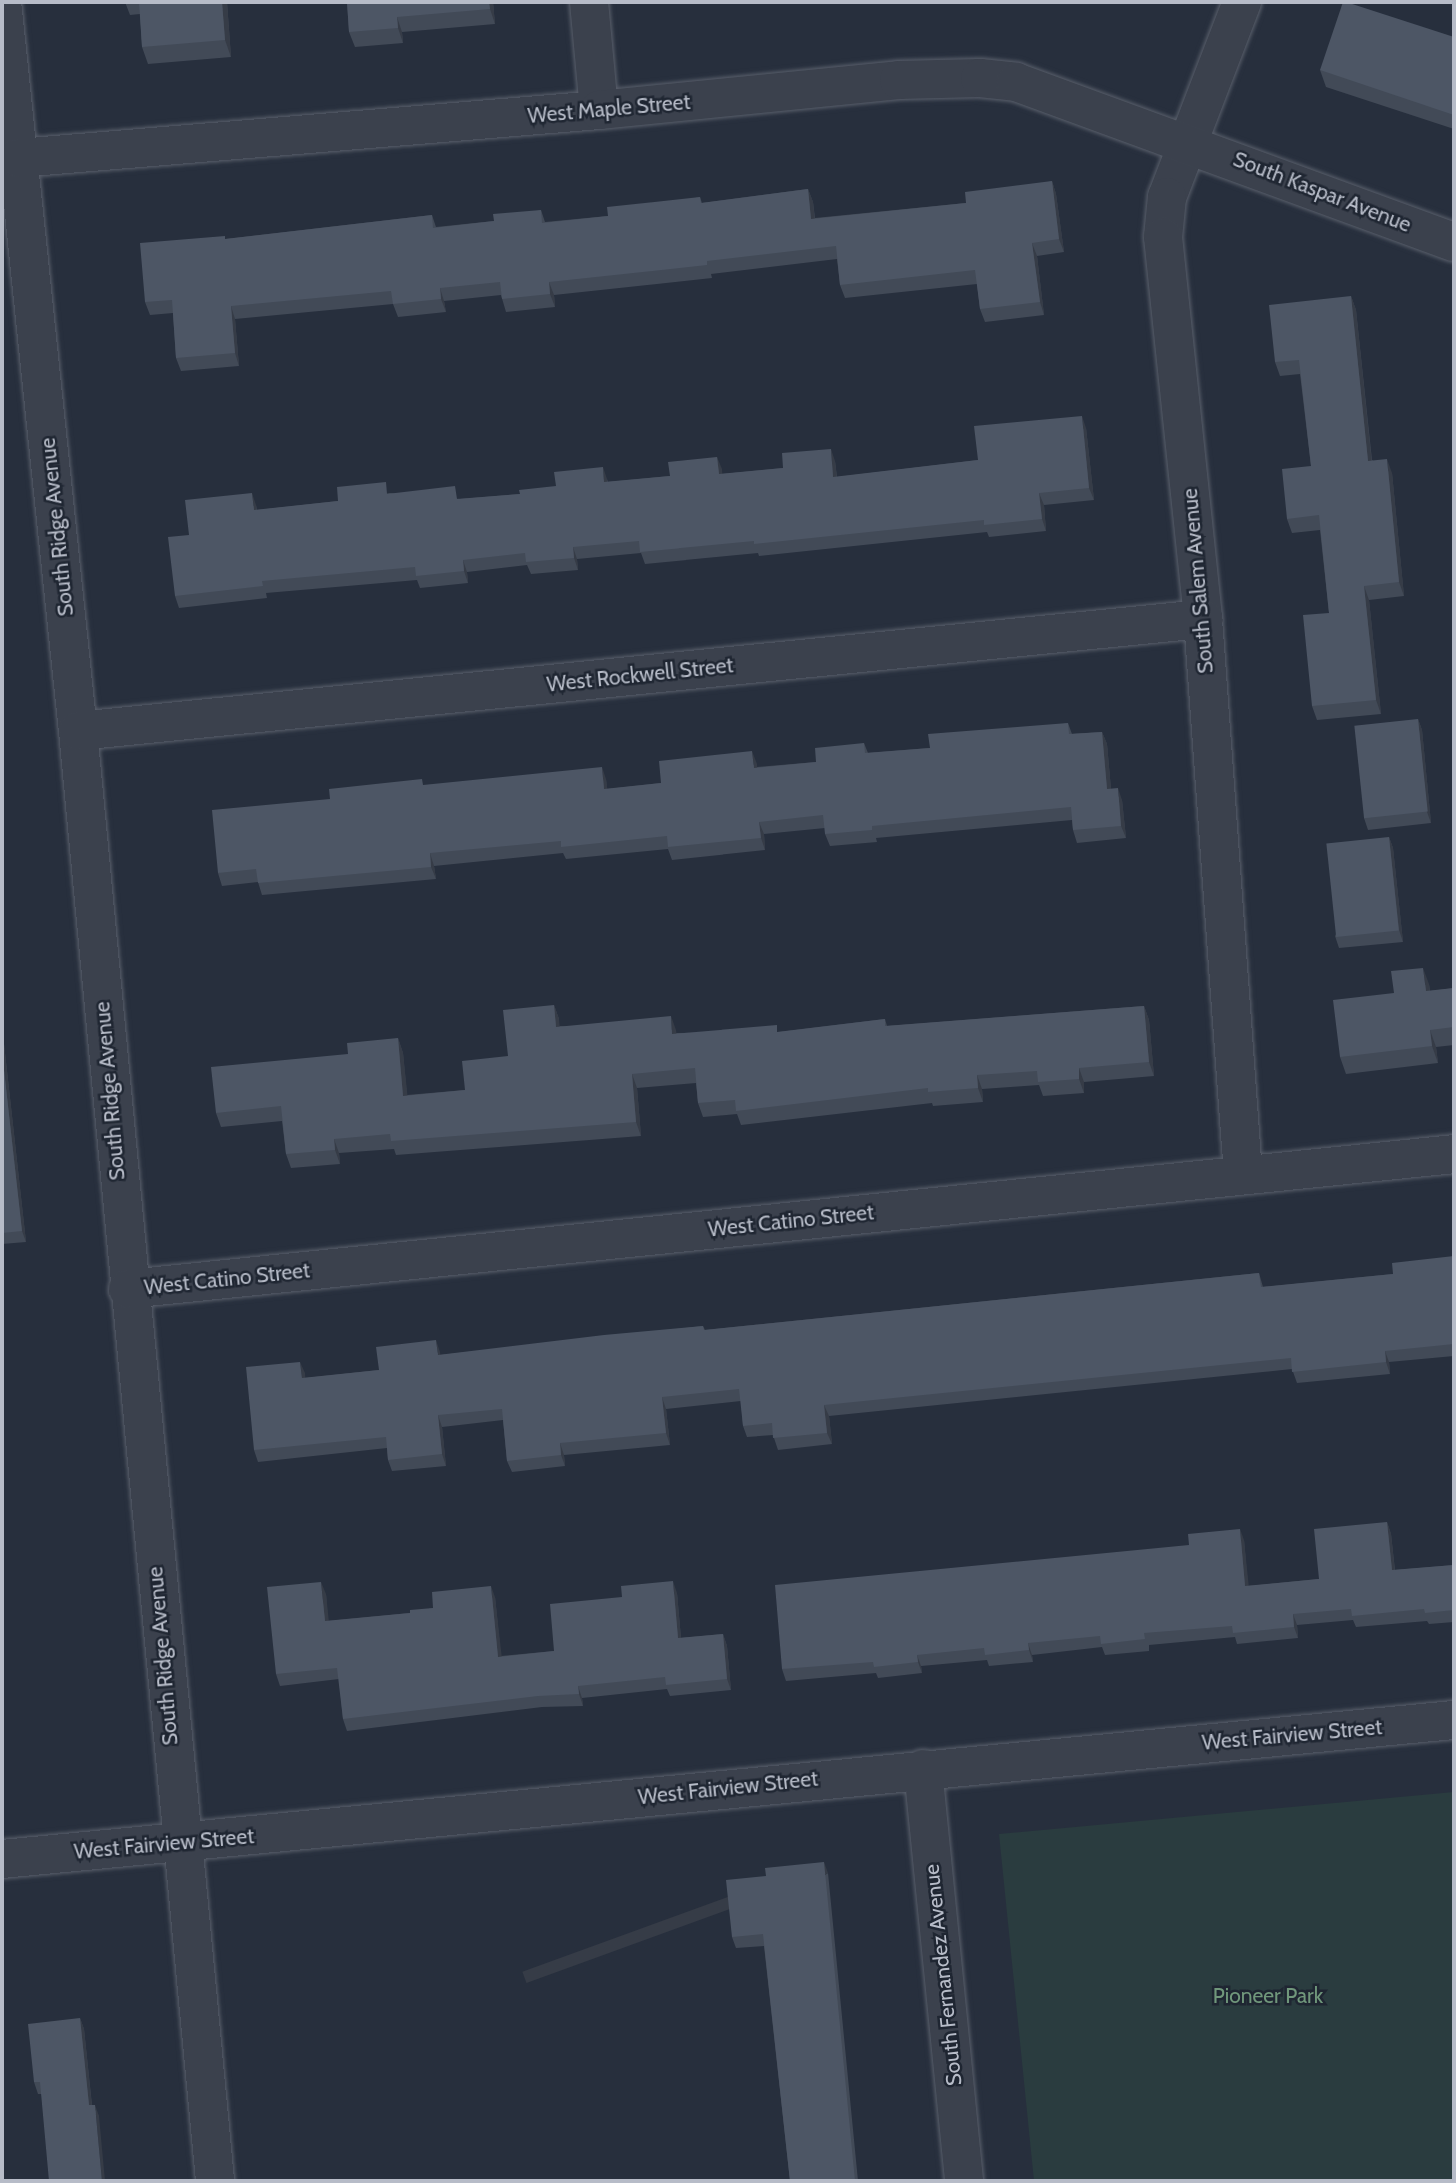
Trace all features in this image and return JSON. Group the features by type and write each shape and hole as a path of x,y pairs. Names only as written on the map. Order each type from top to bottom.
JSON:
{"street":[{"name":"South Ridge Avenue","path":"2,2 78,731 128,1289 215,2181"},
{"path":"589,2 599,110"},
{"name":"South Salem Avenue","path":"1242,2 1167,197 1163,237 1203,619 1243,1174"},
{"name":"West Maple Street","path":"19,158 599,110 899,80 980,78 1016,82 1190,143"},
{"name":"South Kaspar Avenue","path":"1190,143 1454,242"},
{"name":"West Rockwell Street","path":"78,731 1203,619"},
{"name":"West Catino Street","path":"128,1289 1454,1154"},
{"name":"West Fairview Street","path":"2,1859 1454,1720"},
{"name":"South Fernandez Avenue","path":"923,1769 964,2181"}],"green space":[{"name":"Pioneer Park","path":"1454,1792 1454,2181 1034,2181 999,1834"}],"building":[{"path":"139,2 222,2 225,40 142,47"},
{"path":"347,2 489,2 490,9 397,17 398,28 349,32"},
{"path":"1343,2 1454,37 1454,115 1320,70"},
{"path":"1052,181 1059,239 1032,243 1040,302 980,309 975,270 840,285 836,246 707,261 707,265 549,282 550,294 502,299 500,282 440,288 441,299 393,304 391,291 231,306 235,353 176,358 172,300 145,302 140,243 225,236 225,239 432,215 433,228 494,221 493,214 541,210 542,223 608,216 607,207 700,197 701,203 808,189 811,219 966,203 965,192"},
{"path":"1351,296 1368,461 1387,459 1399,582 1364,586 1376,700 1312,706 1303,615 1329,613 1319,515 1287,519 1282,469 1311,466 1299,360 1275,362 1269,305"},
{"path":"1082,416 1089,488 1039,493 1042,519 984,525 984,520 754,544 754,541 640,552 639,541 573,547 574,558 526,562 525,553 463,560 464,571 416,576 415,567 262,581 263,586 175,596 168,537 189,535 185,500 252,493 254,510 338,501 337,487 386,482 387,494 455,486 457,499 520,494 519,490 556,486 554,472 603,467 604,482 670,476 668,462 717,457 719,474 783,468 782,453 831,449 833,477 978,460 974,426"},
{"path":"1418,719 1428,811 1364,818 1354,726"},
{"path":"1068,723 1069,734 1102,732 1107,789 1118,788 1121,826 1073,830 1071,807 872,826 872,830 825,834 823,815 759,822 761,838 668,847 667,836 561,847 561,841 430,853 431,867 258,883 256,869 218,873 212,810 330,799 329,789 422,779 423,785 602,767 604,789 661,783 659,761 752,751 754,768 816,762 815,748 864,743 865,753 930,748 928,734"},
{"path":"1389,837 1399,930 1336,937 1326,844"},
{"path":"1423,968 1426,991 1454,988 1454,1027 1430,1030 1432,1046 1340,1057 1333,1000 1394,993 1391,971"},
{"path":"554,1005 556,1027 671,1016 672,1034 777,1025 777,1032 885,1019 885,1026 1144,1006 1149,1062 1079,1068 1079,1079 1038,1082 1037,1071 977,1075 978,1088 928,1092 928,1088 736,1111 735,1100 698,1103 695,1068 632,1074 636,1122 391,1141 390,1134 334,1139 335,1150 286,1154 281,1106 216,1113 211,1067 348,1054 347,1043 398,1038 403,1096 465,1090 462,1061 508,1056 503,1010"},
{"path":"2,1052 22,1231 2,1233"},
{"path":"1454,1256 1454,1344 1385,1351 1386,1362 1292,1372 1291,1358 824,1405 827,1433 773,1438 772,1423 743,1426 739,1389 662,1397 666,1433 560,1443 561,1455 507,1461 502,1409 438,1415 442,1454 388,1460 386,1437 254,1450 246,1367 300,1362 302,1378 379,1370 376,1347 436,1340 438,1355 604,1335 703,1326 704,1330 1259,1273 1261,1287 1393,1274 1392,1263"},
{"path":"1387,1522 1392,1570 1454,1565 1454,1610 1425,1613 1424,1609 1352,1616 1351,1609 1293,1614 1294,1627 1233,1633 1232,1626 1144,1633 1145,1639 1101,1644 1100,1636 1028,1643 1029,1650 985,1655 984,1648 917,1655 918,1662 874,1667 873,1662 782,1669 775,1585 1189,1545 1188,1534 1240,1529 1245,1586 1319,1579 1314,1529"},
{"path":"673,1581 678,1638 723,1634 727,1679 666,1685 665,1677 578,1686 579,1694 538,1696 343,1719 337,1668 276,1674 267,1587 321,1582 325,1621 410,1613 410,1610 433,1608 432,1592 491,1586 498,1657 554,1651 550,1604 622,1597 621,1586"},
{"path":"824,1862 855,2181 790,2181 763,1934 732,1937 726,1880 766,1876 765,1868"},
{"path":"80,2018 89,2105 95,2105 102,2181 49,2181 40,2082 34,2082 28,2024"}]}
